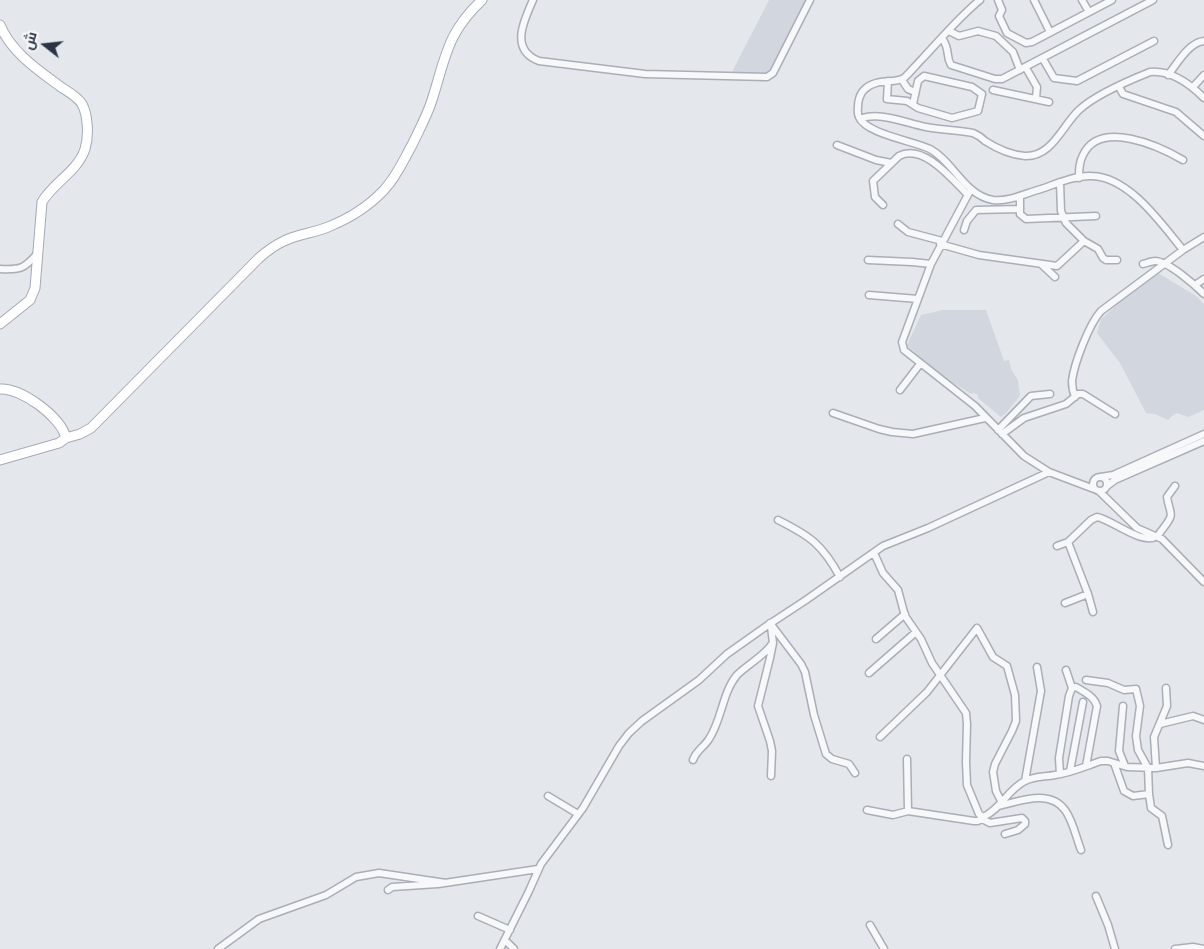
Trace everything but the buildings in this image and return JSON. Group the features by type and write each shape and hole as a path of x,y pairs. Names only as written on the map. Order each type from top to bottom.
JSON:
{"main road":[{"path":"0,460 60,443 66,438 91,428 272,247 285,240 326,228 344,220 368,205 384,190 400,169 428,114 452,38 460,23 482,0"},
{"path":"0,26 4,36 22,56 82,102 87,132 85,150 64,179 48,193 42,202 35,288 30,300 0,324"},
{"path":"0,389 18,392 32,399 64,431 66,438"}],"street":[{"path":"533,0 524,27 521,44 523,50 530,58 539,61 645,74 767,77 773,73 810,0"},
{"path":"969,191 940,156 917,144 898,140 874,130 860,119 858,117 858,101 864,89 876,83 902,80 980,0"},
{"path":"998,0 1002,10 999,16 1007,32 1026,43 1032,42 1112,0"},
{"path":"1034,0 1050,32"},
{"path":"1082,0 1088,12"},
{"path":"942,38 948,50 951,65 995,79 1002,79 1153,0"},
{"path":"949,30 959,36 978,31 996,36 1014,52 1023,69 1037,87 1036,98"},
{"path":"1043,59 1054,78 1077,81 1154,41"},
{"path":"1168,75 1190,48 1198,41 1204,41"},
{"path":"860,119 866,116 885,118 925,127 972,133 979,135 998,148 1026,156 1037,154 1046,149 1085,105 1150,72 1156,71 1185,82 1204,98"},
{"path":"1193,87 1204,75"},
{"path":"888,81 887,99 907,100 918,108 952,118 978,111 982,94 972,87 928,76 918,81 913,104"},
{"path":"902,80 908,90 915,92"},
{"path":"1119,87 1123,94 1176,112 1204,136"},
{"path":"993,90 1049,102"},
{"path":"1079,178 1080,162 1085,151 1094,143 1104,139 1126,138 1139,140 1162,148 1183,160"},
{"path":"837,144 876,160 891,163"},
{"path":"883,205 875,197 873,181 904,153 920,155 940,166 969,191 993,200 1020,196 1060,182 1079,178 1091,176 1109,178 1120,183 1160,222 1182,250"},
{"path":"1060,182 1062,218 1084,241 1095,246 1106,260 1117,260"},
{"path":"969,191 930,264 902,342 904,350 975,406 1024,456 1049,472 1075,480 1096,490 1103,490 1115,480 1204,441"},
{"path":"1020,196 1020,214 1026,219 1096,216"},
{"path":"964,230 967,221 976,210 1019,209"},
{"path":"898,224 908,232 979,255 1041,264 1059,265 1084,241"},
{"path":"1075,397 1072,379 1094,319 1101,311 1164,263 1204,237"},
{"path":"0,269 16,270 28,266 38,254"},
{"path":"868,260 930,264"},
{"path":"1144,264 1156,261 1164,263 1195,284 1204,294"},
{"path":"1041,264 1055,277"},
{"path":"1195,284 1204,279"},
{"path":"869,295 918,299"},
{"path":"900,390 920,364"},
{"path":"1000,432 1028,398 1050,394"},
{"path":"1000,432 1024,418 1066,404 1078,394 1082,394 1115,414"},
{"path":"833,413 879,429 902,434 913,434 985,418"},
{"path":"1075,480 1113,475 1204,434"},
{"path":"500,949 538,869 592,794 619,746 642,721 699,680 727,654 874,553 897,539 928,528 1049,472"},
{"path":"1098,478 1105,479 1112,504"},
{"path":"1098,478 1092,484 1096,490 1137,528 1162,539 1204,582"},
{"path":"1057,546 1068,542 1090,520 1097,518 1101,518 1130,533 1150,538 1157,536 1170,519 1171,509 1167,498 1175,486"},
{"path":"778,520 806,534 813,540 826,553 840,577"},
{"path":"1068,542 1093,612"},
{"path":"874,553 883,573 898,590 905,614 939,675 966,713 968,724 966,762 968,785 979,814 990,823 1017,818 1022,818 1025,821 1025,824 1018,830 1005,834"},
{"path":"1065,603 1088,594"},
{"path":"876,639 905,614"},
{"path":"770,623 773,643 758,706 770,741 772,757 771,776"},
{"path":"770,623 805,672 814,715 826,754 832,759 849,764 855,773"},
{"path":"880,737 927,692 977,628 994,657 1007,666 1017,709 1012,731 995,764 994,783 999,804"},
{"path":"869,672 916,632"},
{"path":"693,760 710,737 736,677 773,643"},
{"path":"1025,781 1041,691 1037,667"},
{"path":"1060,774 1059,758 1072,688 1066,670"},
{"path":"1086,680 1108,684 1124,690 1136,689 1140,706 1136,736 1138,750 1148,768 1149,794 1152,808 1162,816 1168,845"},
{"path":"1072,688 1076,687 1097,702 1086,766"},
{"path":"1156,768 1153,742 1155,732 1167,706 1166,688"},
{"path":"1070,771 1083,702"},
{"path":"1123,706 1118,751 1125,766"},
{"path":"1160,724 1193,716 1204,720"},
{"path":"907,759 908,811"},
{"path":"867,810 893,815 908,811 974,821 988,815 1025,781 1037,776 1060,774 1101,761 1148,768 1188,764 1204,766"},
{"path":"1114,763 1124,791 1132,796 1149,794"},
{"path":"548,796 578,814"},
{"path":"999,804 1042,797 1053,801 1064,808 1081,850"},
{"path":"388,890 392,887 446,883 538,869"},
{"path":"218,949 259,919 326,895 356,877 379,872 446,883"},
{"path":"1096,896 1108,925 1115,949"},
{"path":"478,916 510,930"},
{"path":"870,925 884,949"},
{"path":"505,940 514,949"},
{"path":"1175,949 1193,947 1204,949"}],"shaded area":[{"path":"769,0 806,0 768,74 732,72"},
{"path":"1158,273 1196,296 1204,304 1204,410 1188,417 1177,413 1168,420 1155,414 1146,413 1120,363 1097,333 1101,319 1137,287"},
{"path":"943,310 986,310 1004,361 1009,360 1011,369 1018,380 1020,396 1001,417 978,398 978,395 971,394 933,370 907,345 921,315"}]}
